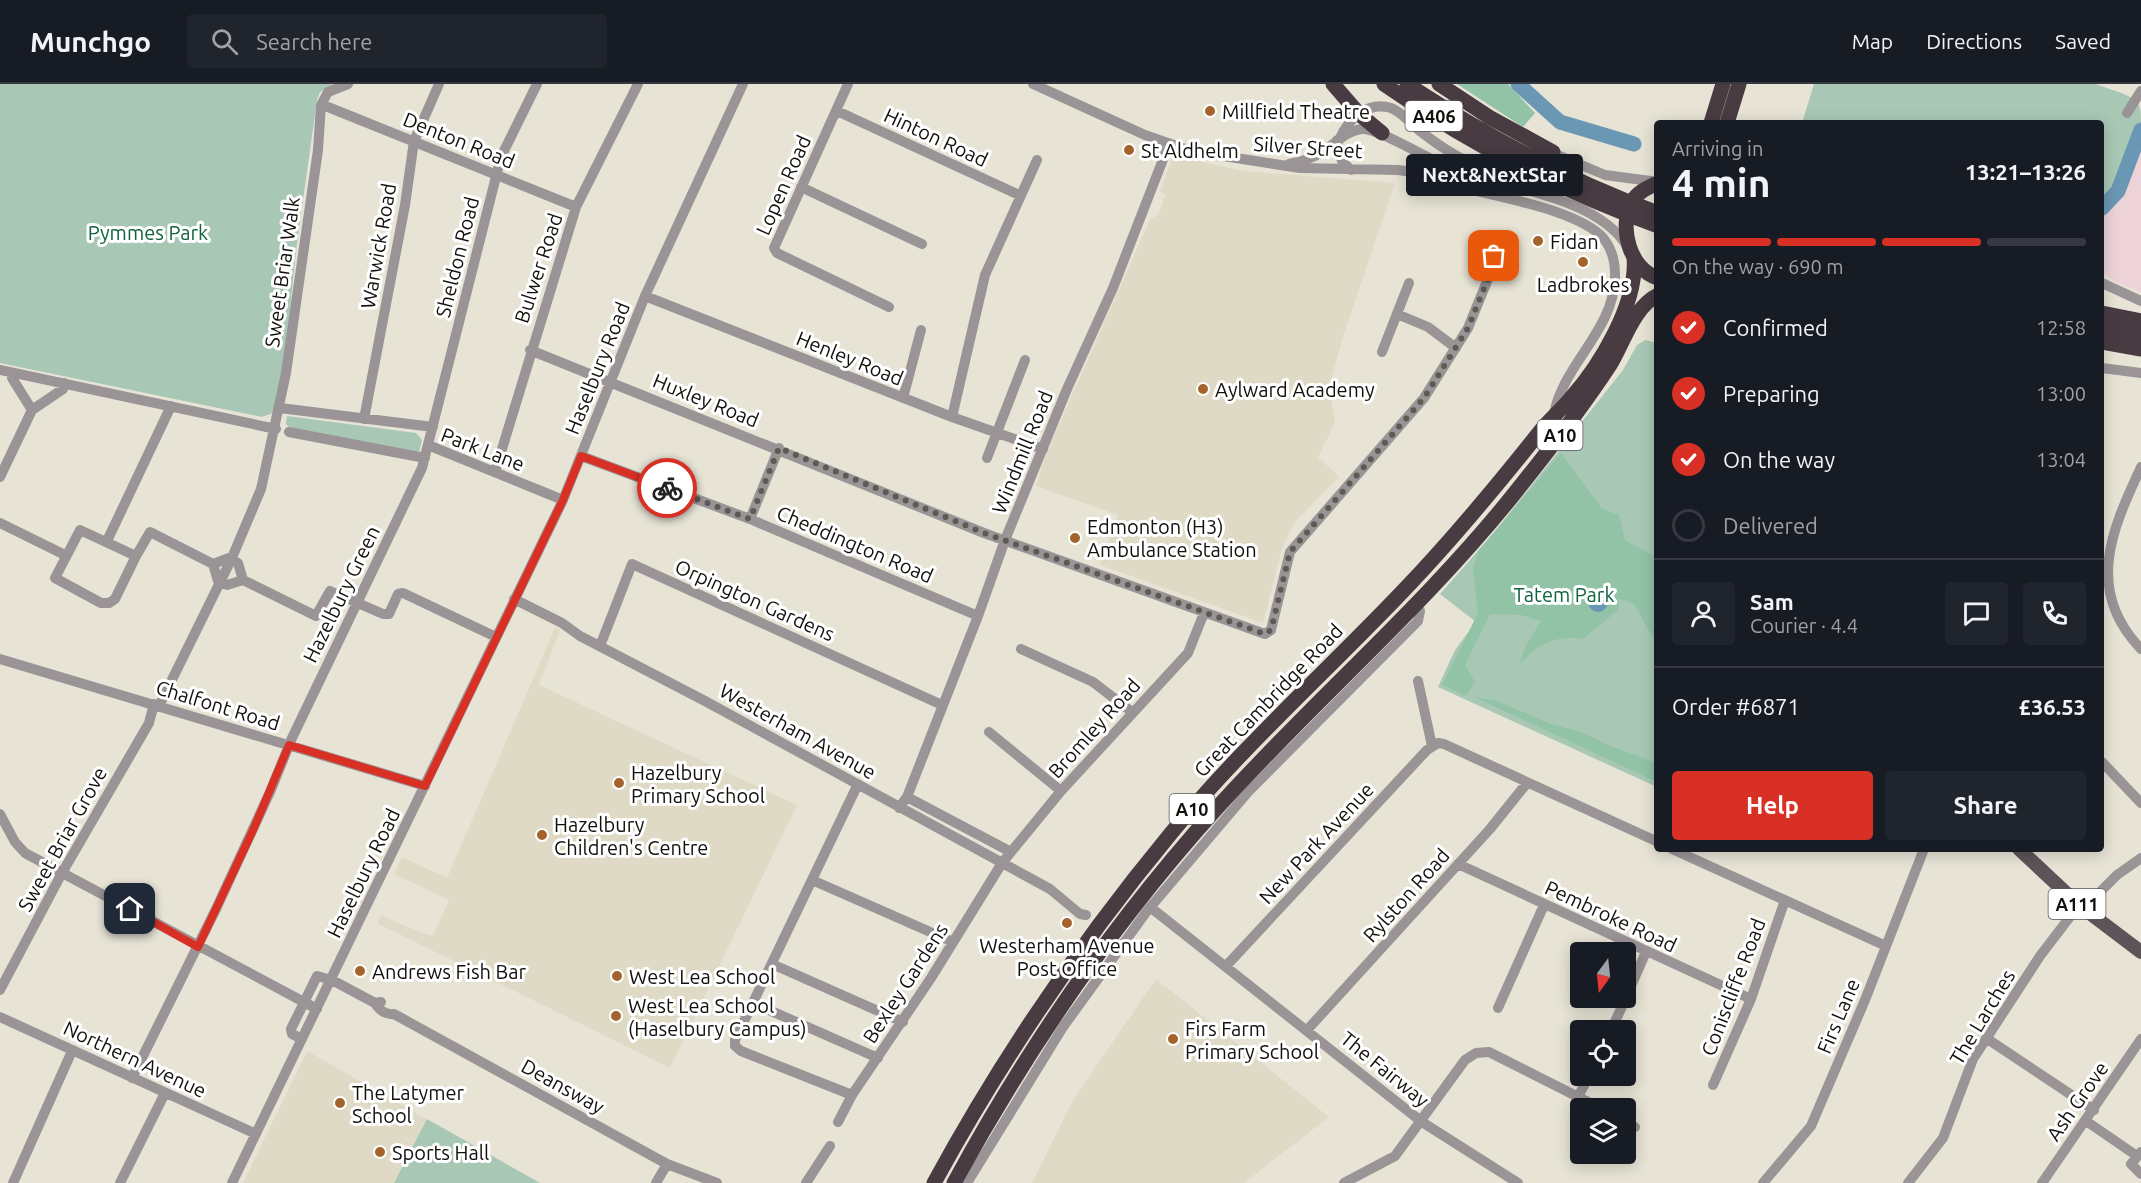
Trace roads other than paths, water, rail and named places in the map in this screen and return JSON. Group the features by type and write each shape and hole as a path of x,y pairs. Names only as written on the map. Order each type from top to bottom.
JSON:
{"highway":[{"name":"A406","path":"1333,84 1359,114 1382,133"},
{"name":"A406","path":"1384,84 1490,141 1654,211"},
{"name":"A406","path":"1407,84 1564,188 1654,224"},
{"path":"1439,84 1542,148"},
{"path":"1712,120 1723,84"},
{"path":"1728,120 1739,84"},
{"name":"Great Cambridge Road","path":"934,1183 1019,1038 1092,920 1202,798 1470,520 1554,414 1569,401 1591,372 1625,313 1632,290 1632,254 1626,227 1631,204 1642,191 1654,185"},
{"path":"1632,254 1646,272 1654,276"},
{"name":"Great Cambridge Road","path":"961,1182 1050,1023 1145,893 1242,781 1415,603 1518,490 1610,364 1640,312 1654,299"},
{"path":"2104,314 2141,321"},
{"path":"2104,327 2141,334"},
{"path":"2104,342 2141,349"}],"main road":[{"name":"A111","path":"2022,852 2081,907 2141,952"}],"street":[{"name":"Sweet Briar Walk","path":"276,429 322,119 337,91 348,84"},
{"name":"Warwick Road","path":"364,419 405,205 414,141 439,84"},
{"name":"Sheldon Road","path":"428,445 495,175 501,157 537,84"},
{"name":"Bulwer Road","path":"495,472 530,350 576,207 638,84"},
{"name":"Haselbury Road","path":"232,1183 563,500 645,296 743,84"},
{"name":"Lopen Road","path":"848,84 774,245 777,254 889,307"},
{"name":"Silver Street","path":"1033,84 1048,87 1169,144 1191,151 1279,165 1420,173 1519,201 1587,226 1605,241 1611,254 1615,281 1609,307 1562,388 1554,414"},
{"name":"Sweet Briar Walk","path":"322,119 320,112 324,97 331,90 337,91"},
{"path":"2127,113 2141,91"},
{"name":"Denton Road","path":"328,107 576,207"},
{"path":"1351,170 1342,161 1339,139 1344,129 1359,114 1373,107 1391,109 1451,152 1484,167 1510,171 1542,148 1605,175 1630,181 1654,183"},
{"name":"Hinton Road","path":"837,111 1019,195"},
{"path":"1279,165 1309,159 1339,139 1362,129 1382,133 1413,152 1451,168 1557,200 1583,211 1611,227 1632,254"},
{"name":"Windmill Road","path":"899,808 906,797 978,616 1005,540 1113,288 1169,144"},
{"path":"952,417 985,275 1019,195 1037,160"},
{"path":"801,187 922,244"},
{"path":"1397,314 1428,327 1456,348 1472,320 1490,274 1494,256"},
{"path":"1382,352 1408,283"},
{"path":"2104,284 2141,301"},
{"name":"Henley Road","path":"645,296 952,417 1043,449"},
{"path":"903,398 921,330"},
{"name":"Huxley Road","path":"530,350 1005,540 1261,634 1271,630 1290,552 1397,432 1424,398 1456,348"},
{"path":"987,458 1025,360"},
{"path":"2104,368 2141,373"},
{"path":"0,370 276,429"},
{"path":"13,373 12,378 32,410"},
{"path":"0,477 32,410 63,389 64,383"},
{"path":"107,541 171,406"},
{"name":"Park Lane","path":"280,408 433,427"},
{"name":"Sweet Briar Grove","path":"0,990 62,873 149,723 231,560 261,489 276,429"},
{"name":"Park Lane","path":"289,432 425,458 428,445 563,500"},
{"path":"750,519 779,448"},
{"name":"Cheddington Road","path":"581,456 750,519 978,616"},
{"name":"Hazelbury Green","path":"132,1078 198,947 254,828 289,745 425,458"},
{"path":"2141,467 2136,488 2116,522 2109,553 2107,585 2114,614 2141,649"},
{"path":"0,523 65,555"},
{"path":"136,556 80,530 55,575 57,580 105,604 115,599 150,532 213,564 231,560 238,563 243,580"},
{"path":"213,564 220,582 227,585 243,580 316,616 330,591 383,614 389,614 398,594 403,593 495,637"},
{"name":"Orpington Gardens","path":"600,646 632,564 942,705"},
{"name":"Westerham Avenue","path":"514,599 1074,902 1092,920"},
{"path":"961,1182 1063,1027 1150,907 1254,784 1418,621 1420,611 1415,603"},
{"name":"Bromley Road","path":"1002,863 1061,791 1188,653 1204,613"},
{"path":"1021,649 1093,682 1132,712"},
{"name":"Chalfont Road","path":"0,659 425,786"},
{"path":"1418,681 1432,746 1444,744 1654,840"},
{"path":"989,732 1061,791"},
{"name":"New Park Avenue","path":"1227,965 1432,746"},
{"path":"2104,764 2141,803"},
{"name":"Rylston Road","path":"1308,1029 1458,864 1527,783"},
{"path":"852,1095 741,1051 735,1046 735,1040 858,784"},
{"path":"906,797 1011,852"},
{"path":"0,814 20,848 198,947 317,1009"},
{"path":"950,836 957,824"},
{"path":"1679,852 1886,946"},
{"name":"Firs Lane","path":"1763,1183 1811,1126 1923,852"},
{"name":"The Larches","path":"1908,1183 1943,1138 1973,1059 2045,950 2081,907 2116,874 2141,858"},
{"name":"Bexley Gardens","path":"838,1122 852,1095 903,1022 1002,863"},
{"name":"Pembroke Road","path":"1458,864 1750,999"},
{"path":"812,880 953,942"},
{"name":"Coniscliffe Road","path":"1713,1085 1750,999 1785,900"},
{"path":"1498,1008 1544,905"},
{"name":"The Fairway","path":"1150,907 1308,1029 1422,1122 1518,1183"},
{"path":"1636,974 1646,952"},
{"path":"772,964 903,1022"},
{"path":"302,1039 290,1031 303,1003 317,976 332,980"},
{"name":"Deansway","path":"332,980 375,1003 381,1002 392,1008 394,1014 667,1164 717,1183"},
{"path":"753,1003 878,1058"},
{"name":"Northern Avenue","path":"0,1017 256,1134"},
{"path":"1986,1038 2094,1110"},
{"name":"Ash Grove","path":"2042,1183 2141,1039"},
{"path":"14,1183 72,1051"},
{"path":"1344,1183 1395,1156 1465,1060 1481,1052 1489,1052 1578,1097 1584,1086"},
{"path":"120,1183 165,1093"},
{"path":"2086,1121 2139,1154 2131,1167 2141,1174"},
{"path":"806,1183 830,1146"},
{"path":"656,1183 667,1164"}],"water":[{"path":"1594,592 1602,592 1608,598 1608,606 1602,612 1594,612 1588,606 1588,598"}],"waterway":[{"path":"1518,84 1560,122 1634,144"},
{"path":"2104,206 2118,191 2141,130"}],"place":[{"name":"Millfield Theatre","path":"1210,111"},
{"name":"St Aldhelm","path":"1129,150"},
{"name":"Fidan","path":"1538,241"},
{"name":"Next&NextStar","path":"1494,256"},
{"name":"Ladbrokes","path":"1583,262"},
{"name":"Aylward Academy","path":"1203,389"},
{"name":"Edmonton (H3) Ambulance Station","path":"1075,538"},
{"name":"Hazelbury Primary School","path":"619,783"},
{"name":"Hazelbury Children's Centre","path":"542,835"},
{"name":"Westerham Avenue Post Office","path":"1067,923"},
{"name":"Andrews Fish Bar","path":"360,971"},
{"name":"West Lea School","path":"617,976"},
{"name":"West Lea School (Haselbury Campus)","path":"616,1016"},
{"name":"Firs Farm Primary School","path":"1173,1039"},
{"name":"The Latymer School","path":"340,1103"},
{"name":"Sports Hall","path":"380,1152"}],"park label":[{"name":"Pymmes Park","path":"148,232"},
{"name":"Tatem Park","path":"1564,594"}]}
